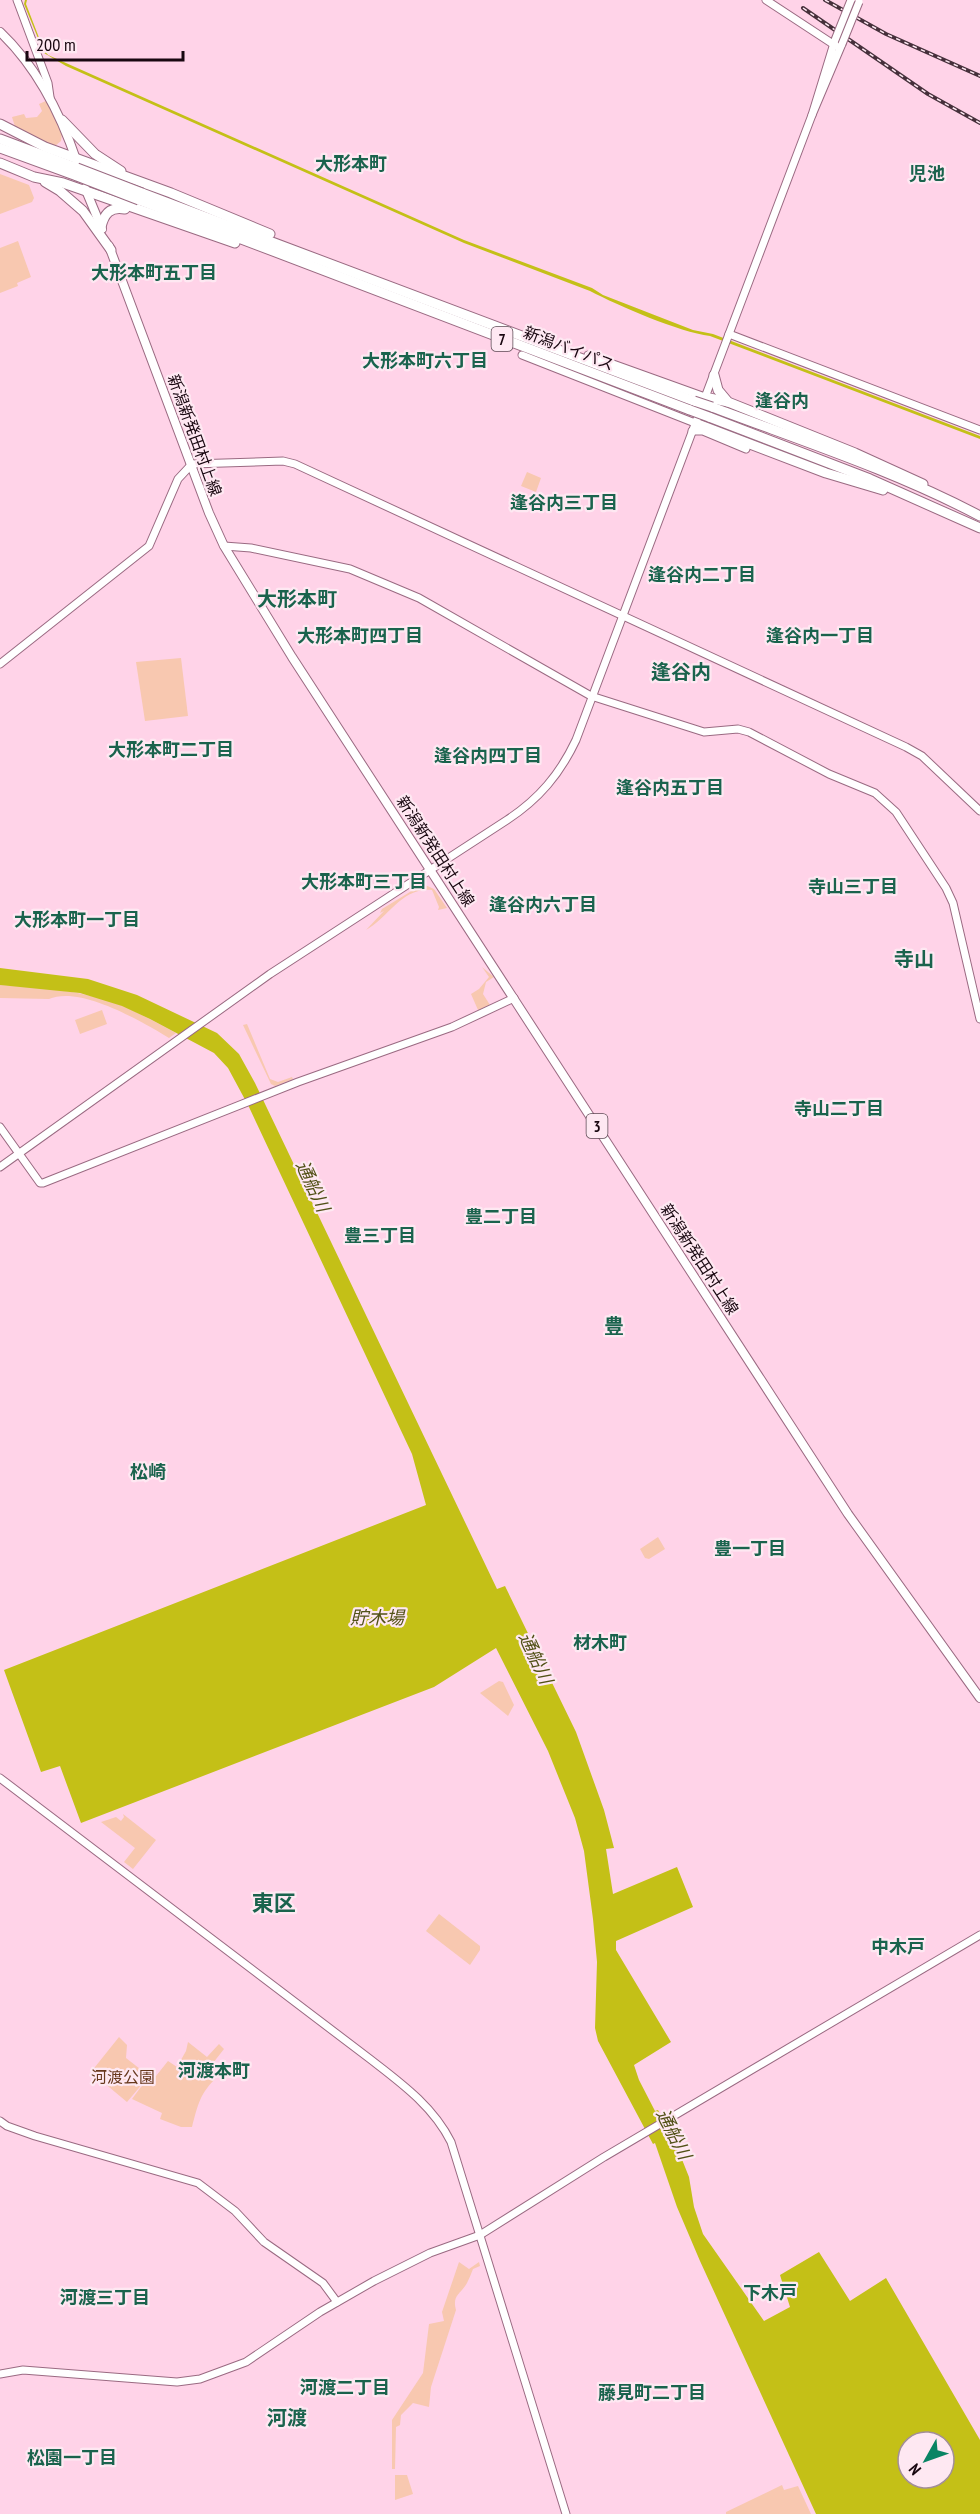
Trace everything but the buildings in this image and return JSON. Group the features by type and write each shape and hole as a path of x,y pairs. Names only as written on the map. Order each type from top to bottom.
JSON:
{"highway":[{"path":"62,120 94,154 141,182 270,234 323,260"},
{"path":"0,124 45,147 77,168 141,182"},
{"name":"7","path":"0,139 77,168"},
{"name":"7","path":"0,148 77,168"},
{"path":"0,163 34,177 86,191 176,224"},
{"name":"新潟バイパス","path":"77,168 314,268 870,479 980,528"},
{"path":"34,177 73,201 92,222 99,237 111,250"},
{"name":"新潟バイパス","path":"140,196 323,260 835,453 948,500 980,516"},
{"path":"101,227 104,217 117,207 314,268"},
{"path":"714,375 718,390 729,402"},
{"path":"705,397 729,402 914,479 948,500"},
{"path":"694,427 826,473 928,504"}],"main road":[{"name":"新潟新発田村上線","path":"0,32 31,68 62,120 77,168 111,250 224,546 275,630 848,1514 980,1698"}],"street":[{"path":"17,0 48,83 50,100"},
{"path":"766,0 838,45"},
{"path":"0,1167 319,941 520,812 541,794 567,760 812,115 838,45 851,0"},
{"path":"838,45 860,1"},
{"path":"729,334 980,430"},
{"path":"522,355 746,449"},
{"path":"588,355 705,397"},
{"path":"0,664 149,546 178,478 192,464 279,460 295,464 906,747 922,756 980,811"},
{"path":"224,546 250,548 350,569 386,583 469,625 591,696 704,732 738,729 749,732 829,774 875,793 886,801 910,832 949,894 957,915 980,1019"},
{"path":"0,1127 40,1183 43,1183 266,1097 298,1082 452,1027 514,998"},
{"path":"0,1778 370,2059 426,2106 438,2119 451,2142 566,2514"},
{"path":"0,2374 23,2370 173,2381 200,2379 246,2362 337,2302 417,2259 480,2235 643,2134 980,1935"},
{"path":"0,2121 7,2126 35,2136 198,2183 235,2211 264,2242 323,2283 337,2302"}],"green space":[{"path":"48,100 62,133 61,141 55,146 16,130 12,117 24,114 26,118 37,117 42,111 39,104"},
{"path":"0,174 29,185 34,198 32,202 0,214"},
{"path":"18,241 31,277 17,283 18,286 0,293 0,248"},
{"path":"527,472 541,478 536,492 521,486"},
{"path":"181,658 188,716 145,721 136,662"},
{"path":"423,884 434,889 447,908 438,910 439,907 432,890 421,890 404,898 366,930 384,911 380,913 382,909"},
{"path":"482,967 494,977 486,982 483,994 490,1005 478,1010 471,994 479,989 489,977"},
{"path":"0,985 93,996 123,1006 176,1033 169,1038 111,1007 77,997 0,998"},
{"path":"102,1010 107,1024 80,1034 75,1020"},
{"path":"247,1024 270,1079 278,1082 292,1077 293,1079 275,1086 271,1084 243,1025"},
{"path":"658,1537 665,1549 649,1559 645,1558 640,1549"},
{"path":"499,1681 503,1682 514,1705 508,1716 480,1693"},
{"path":"123,1814 156,1840 133,1869 124,1862 135,1848 101,1822 116,1817 121,1821"},
{"path":"439,1914 480,1946 480,1950 470,1965 426,1931"},
{"name":"河渡公園","path":"119,2037 127,2045 126,2058 149,2076 127,2102 91,2072"},
{"path":"188,2042 207,2057 219,2044 224,2049 213,2063 217,2068 214,2071 218,2076 201,2099 192,2127 181,2127 160,2119 162,2113 132,2099 152,2072 156,2076 168,2061 177,2067"},
{"path":"459,2262 469,2269 479,2262 480,2266 473,2269 467,2283 456,2298 456,2310 431,2387 429,2407 413,2403 401,2415 400,2425 396,2427 395,2469 392,2469 392,2420 423,2373 429,2324 444,2321 442,2312"},
{"path":"395,2475 407,2475 413,2494 395,2500"},
{"path":"782,2485 784,2490 798,2486 811,2514 726,2514 726,2512"}],"water":[{"path":"27,0 26,4 43,48 48,55 464,240 592,288 603,295 693,330 713,334 980,436 980,439 710,336 649,318 590,291 464,243 66,66 44,53 24,4"},
{"path":"0,968 88,979 137,995 217,1033 239,1054 255,1083 497,1589 505,1586 576,1732 604,1810 614,1848 606,1849 613,1894 677,1867 693,1907 616,1941 616,1950 671,2042 634,2065 639,2080 655,2111 658,2110 681,2157 689,2177 694,2207 703,2234 764,2321 790,2307 780,2275 819,2252 850,2301 886,2278 980,2440 980,2514 816,2514 700,2261 677,2207 655,2143 653,2144 598,2041 595,2028 597,1962 584,1851 575,1818 548,1751 496,1648 434,1687 81,1823 60,1766 41,1772 4,1670 426,1505 412,1454 249,1107 228,1068 214,1053 150,1019 122,1006 80,993 0,985"}],"railway":[{"path":"825,0 886,34 980,76"},
{"path":"803,8 928,94 980,123"}],"district":[{"name":"大形本町","path":"351,163"},
{"name":"児池","path":"927,173"},
{"name":"大形本町五丁目","path":"154,272"},
{"name":"大形本町六丁目","path":"425,360"},
{"name":"逢谷内","path":"782,400"},
{"name":"逢谷内三丁目","path":"564,502"},
{"name":"逢谷内二丁目","path":"702,574"},
{"name":"大形本町","path":"297,599"},
{"name":"大形本町四丁目","path":"360,635"},
{"name":"逢谷内一丁目","path":"820,635"},
{"name":"逢谷内","path":"681,672"},
{"name":"大形本町二丁目","path":"171,749"},
{"name":"逢谷内四丁目","path":"488,755"},
{"name":"逢谷内五丁目","path":"670,787"},
{"name":"大形本町三丁目","path":"364,881"},
{"name":"寺山三丁目","path":"853,886"},
{"name":"逢谷内六丁目","path":"543,904"},
{"name":"大形本町一丁目","path":"77,919"},
{"name":"寺山","path":"914,959"},
{"name":"寺山二丁目","path":"839,1108"},
{"name":"豊二丁目","path":"501,1216"},
{"name":"豊三丁目","path":"380,1235"},
{"name":"豊","path":"614,1326"},
{"name":"松崎","path":"148,1471"},
{"name":"豊一丁目","path":"750,1548"},
{"name":"材木町","path":"600,1642"},
{"name":"東区","path":"274,1903"},
{"name":"中木戸","path":"898,1946"},
{"name":"河渡本町","path":"214,2070"},
{"name":"下木戸","path":"770,2292"},
{"name":"河渡三丁目","path":"105,2297"},
{"name":"河渡二丁目","path":"345,2387"},
{"name":"藤見町二丁目","path":"652,2392"},
{"name":"河渡","path":"287,2418"},
{"name":"松園一丁目","path":"72,2457"}],"water label":[{"name":"通船川","path":"313,1186"},
{"name":"貯木場","path":"377,1617"},
{"name":"通船川","path":"536,1658"},
{"name":"通船川","path":"674,2134"}]}
